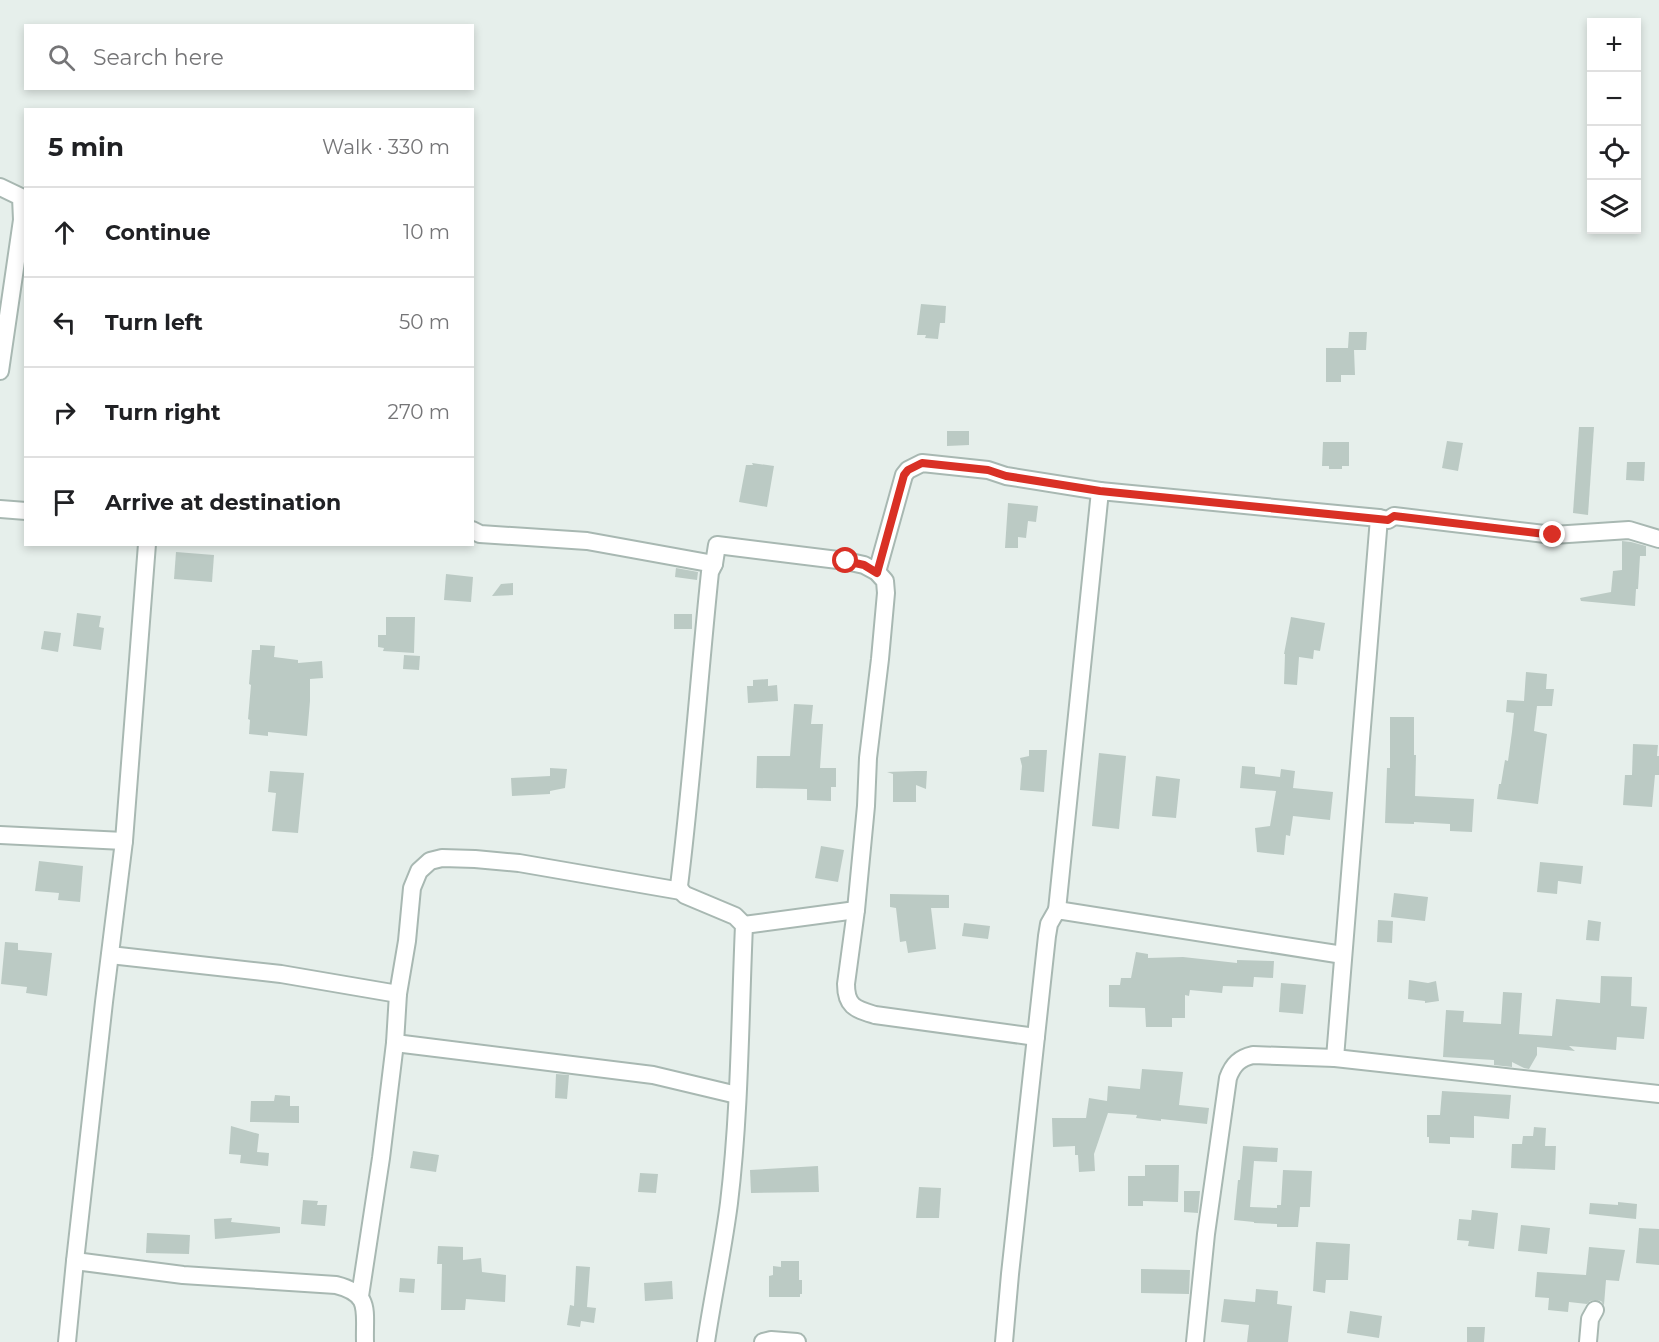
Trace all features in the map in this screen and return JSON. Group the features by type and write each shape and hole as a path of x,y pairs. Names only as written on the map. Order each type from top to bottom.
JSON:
{"street":[{"path":"0,187 21,197 22,220 0,371"},
{"path":"877,573 904,475 908,470 922,463 988,470 1006,476 1100,491 1388,520 1394,516 1553,535 1629,530 1659,539"},
{"path":"1004,1342 1047,936 1049,924 1057,910 1100,491"},
{"path":"0,509 24,511"},
{"path":"1335,1058 1379,518"},
{"path":"474,531 480,534 587,542 714,564"},
{"path":"681,891 679,886 710,572 714,564 717,545 864,565 885,581 886,593 846,996 851,1005 858,1010 875,1015 1036,1037"},
{"path":"67,1342 124,842 147,546"},
{"path":"0,835 124,842"},
{"path":"360,1296 381,1158 395,1043 398,994 407,941 412,888 419,871 430,861 455,857 506,861 681,891 735,916 744,925 737,1095 729,1201 706,1342"},
{"path":"744,925 856,910"},
{"path":"1057,910 1343,955"},
{"path":"110,955 281,974 398,994"},
{"path":"395,1043 653,1075 737,1095"},
{"path":"1195,1342 1206,1234 1228,1078 1231,1070 1242,1058 1253,1054 1335,1058 1659,1094"},
{"path":"75,1261 183,1275 336,1285 350,1288 360,1296 364,1305 364,1342"},
{"path":"1588,1342 1590,1319 1594,1310"},
{"path":"763,1342 771,1340 797,1342"}],"building":[{"path":"921,304 946,306 945,323 940,323 938,339 917,335"},
{"path":"1349,332 1367,332 1366,350 1354,350 1355,375 1341,375 1341,382 1326,382 1326,348 1348,348"},
{"path":"1579,427 1594,427 1588,515 1573,513"},
{"path":"947,431 969,431 969,445 947,446"},
{"path":"1447,441 1463,443 1458,471 1442,468"},
{"path":"1323,442 1349,442 1349,466 1342,466 1342,469 1329,469 1329,466 1322,466"},
{"path":"1627,462 1645,462 1644,481 1626,480"},
{"path":"752,463 774,466 767,507 739,502 746,465 753,465"},
{"path":"1008,503 1038,506 1036,522 1028,521 1026,538 1018,537 1018,548 1005,548"},
{"path":"1622,541 1646,546 1646,556 1640,556 1635,606 1581,601 1580,598 1611,592 1613,571 1622,570"},
{"path":"176,552 214,555 212,582 174,579"},
{"path":"676,568 698,572 697,580 675,577"},
{"path":"446,574 473,577 471,602 444,600"},
{"path":"513,583 513,595 492,596 501,584"},
{"path":"77,613 101,616 99,627 104,628 101,650 73,646"},
{"path":"674,614 692,614 692,629 674,629"},
{"path":"386,617 415,617 414,653 383,651 384,648 378,647 378,635 386,635"},
{"path":"1291,617 1325,623 1320,651 1314,650 1313,659 1299,657 1297,685 1284,684 1284,654"},
{"path":"44,631 61,633 58,652 41,649"},
{"path":"260,645 275,646 274,657 298,660 298,663 322,661 323,678 310,679 307,736 268,732 268,736 249,734 252,650 260,650"},
{"path":"404,655 420,656 419,670 403,669"},
{"path":"1526,672 1547,674 1546,689 1554,689 1552,706 1537,706 1534,731 1547,734 1538,804 1497,799 1505,760 1508,761 1514,713 1506,712 1507,700 1524,701"},
{"path":"768,679 768,686 777,685 778,701 748,703 747,686 753,686 753,680"},
{"path":"794,704 813,705 811,724 823,724 820,768 836,768 836,787 831,787 831,801 807,800 807,789 756,788 757,756 790,756"},
{"path":"1390,717 1414,717 1415,796 1474,799 1472,832 1450,831 1450,824 1385,823 1387,768 1390,768"},
{"path":"1633,744 1658,745 1659,775 1655,775 1652,807 1623,805 1625,775 1632,775"},
{"path":"1029,750 1047,750 1044,792 1020,790 1022,766 1020,758 1029,756"},
{"path":"1099,753 1126,756 1119,829 1092,826"},
{"path":"1242,766 1255,767 1255,774 1280,777 1281,769 1295,771 1293,788 1333,792 1330,820 1293,816 1290,836 1286,835 1284,855 1257,852 1255,828 1270,826 1276,791 1240,788"},
{"path":"550,768 567,769 565,788 550,791 550,794 512,796 511,778 550,776"},
{"path":"270,771 304,773 298,833 272,831 276,793 268,792"},
{"path":"927,771 926,789 916,785 916,802 893,802 893,774 887,772"},
{"path":"1156,776 1180,779 1176,818 1152,816"},
{"path":"821,846 844,850 838,882 815,878"},
{"path":"39,861 83,866 80,902 58,900 59,893 35,891"},
{"path":"1540,862 1583,866 1581,884 1558,881 1557,894 1537,892"},
{"path":"1394,893 1428,897 1425,921 1391,917"},
{"path":"890,894 949,895 949,908 931,908 936,949 908,953 906,941 900,942 896,908 890,907"},
{"path":"1378,920 1393,921 1392,943 1377,942"},
{"path":"1588,920 1601,922 1599,941 1586,940"},
{"path":"964,923 990,926 988,939 962,936"},
{"path":"5,942 18,943 18,950 52,953 47,996 26,993 27,987 1,984"},
{"path":"1136,952 1148,954 1148,958 1183,957 1237,963 1237,960 1274,961 1273,978 1254,977 1253,987 1223,986 1222,993 1190,990 1189,996 1185,995 1185,1018 1172,1018 1172,1027 1146,1027 1145,1008 1109,1007 1109,985 1120,985 1121,978 1131,978"},
{"path":"1601,976 1632,977 1631,1006 1647,1007 1644,1039 1617,1037 1616,1050 1569,1046 1575,1051 1537,1047 1537,1055 1529,1069 1512,1062 1512,1067 1494,1065 1494,1060 1443,1057 1446,1010 1464,1011 1463,1022 1501,1024 1503,992 1522,993 1519,1034 1552,1036 1556,999 1600,1003"},
{"path":"1409,980 1428,983 1436,981 1439,1001 1425,1003 1425,1001 1408,999"},
{"path":"1281,983 1306,985 1303,1014 1279,1012"},
{"path":"1142,1069 1183,1072 1179,1105 1209,1108 1207,1124 1161,1119 1161,1121 1136,1118 1137,1115 1108,1113 1094,1154 1095,1171 1079,1172 1075,1146 1053,1147 1052,1118 1086,1118 1089,1098 1107,1101 1108,1086 1140,1089"},
{"path":"556,1074 569,1075 567,1099 555,1098"},
{"path":"1442,1091 1511,1095 1509,1119 1474,1116 1474,1138 1450,1137 1450,1144 1429,1143 1427,1115 1440,1115"},
{"path":"275,1095 290,1096 290,1106 299,1106 299,1123 250,1122 251,1101 274,1101"},
{"path":"231,1126 259,1134 257,1152 269,1153 268,1166 240,1163 241,1155 229,1154"},
{"path":"1534,1127 1546,1128 1545,1146 1556,1146 1555,1170 1511,1168 1512,1144 1522,1144 1523,1136 1533,1136"},
{"path":"1243,1146 1278,1148 1277,1162 1254,1161 1250,1207 1277,1208 1277,1205 1281,1205 1283,1170 1312,1171 1310,1207 1300,1207 1298,1227 1277,1227 1277,1224 1234,1220"},
{"path":"413,1151 439,1155 436,1172 410,1168"},
{"path":"1145,1165 1179,1165 1178,1202 1143,1201 1143,1206 1128,1206 1128,1176 1145,1176"},
{"path":"818,1166 819,1192 751,1193 750,1170"},
{"path":"640,1173 658,1174 656,1193 638,1192"},
{"path":"919,1187 941,1188 939,1218 916,1218"},
{"path":"1184,1191 1200,1191 1198,1213 1184,1212"},
{"path":"303,1200 318,1201 317,1205 327,1205 325,1226 301,1224"},
{"path":"1618,1202 1637,1204 1636,1219 1589,1214 1590,1203 1618,1205"},
{"path":"1472,1210 1498,1213 1494,1249 1468,1246 1469,1241 1457,1240 1459,1219 1471,1220"},
{"path":"232,1218 231,1222 280,1227 280,1233 215,1239 214,1219"},
{"path":"1521,1225 1550,1228 1547,1254 1518,1251"},
{"path":"1639,1228 1659,1229 1659,1265 1636,1263"},
{"path":"147,1233 190,1235 189,1254 146,1253"},
{"path":"1316,1242 1350,1244 1348,1280 1326,1280 1325,1293 1313,1291"},
{"path":"438,1246 463,1247 463,1260 481,1258 482,1272 506,1275 505,1302 466,1299 465,1310 441,1310 442,1264 437,1264"},
{"path":"1589,1247 1625,1250 1619,1281 1606,1280 1604,1305 1601,1301 1595,1300 1587,1304 1569,1302 1568,1312 1548,1310 1549,1298 1535,1297 1537,1272 1586,1275"},
{"path":"781,1261 799,1261 799,1280 802,1280 800,1297 769,1297 769,1276 773,1275 773,1266 781,1267"},
{"path":"576,1266 590,1267 587,1307 596,1308 594,1323 581,1321 580,1327 567,1325 570,1305 574,1306"},
{"path":"1141,1269 1190,1270 1189,1294 1141,1293"},
{"path":"400,1278 415,1279 414,1293 399,1292"},
{"path":"672,1281 673,1299 645,1301 644,1283"},
{"path":"1256,1289 1278,1291 1277,1304 1292,1306 1288,1342 1247,1342 1249,1325 1221,1322 1224,1299 1255,1302"},
{"path":"1350,1311 1382,1316 1379,1338 1347,1333"},
{"path":"1467,1327 1485,1327 1484,1342 1467,1342"}],"route":[{"path":"846,561 864,565 877,573 904,475 908,470 922,463 988,470 1006,476 1100,491 1388,520 1394,516 1553,535"}]}
